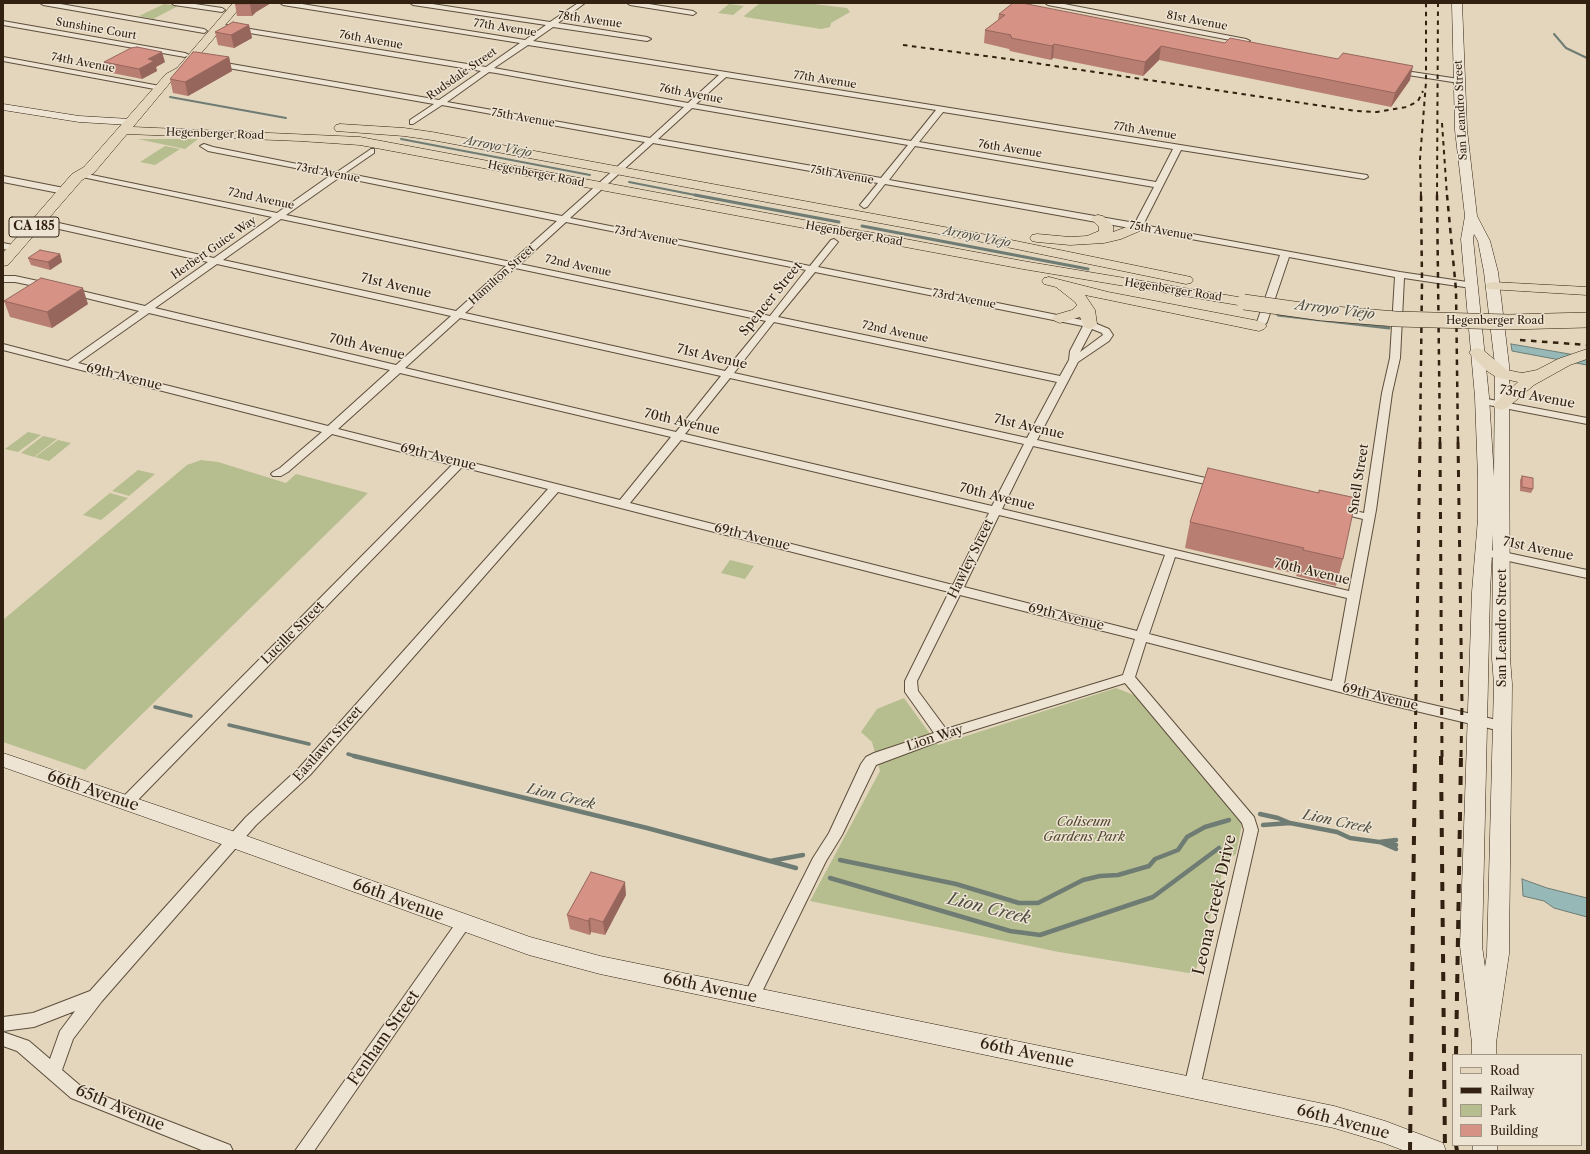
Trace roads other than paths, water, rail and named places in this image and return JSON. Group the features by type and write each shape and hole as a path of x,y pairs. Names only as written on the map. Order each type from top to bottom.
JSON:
{"main road":[{"name":"CA 185","path":"3,275 78,191 88,173 170,76 173,70 195,59 219,26 239,3"},
{"name":"San Leandro Street","path":"1456,3 1463,154 1471,216 1467,239 1482,401 1486,478 1486,519 1480,600 1471,946 1484,1049"},
{"name":"CA 185","path":"195,59 204,31 225,6"},
{"path":"3,107 127,126"},
{"path":"3,116 57,125 127,126"},
{"name":"Hegenberger Road","path":"127,126 338,128 404,132 618,170 860,210 1322,313 1396,319 1509,322 1587,320"},
{"name":"Hegenberger Road","path":"127,126 360,141 600,187 838,237 1246,297 1424,310 1503,312 1587,310"},
{"name":"CA 185","path":"3,262 9,247 77,177 88,173"},
{"path":"860,210 1035,238 1088,241 1116,236 1137,227"},
{"name":"San Leandro Street","path":"1471,216 1484,241 1494,286 1502,374 1501,726 1498,954 1484,1049"},
{"path":"1088,241 1106,233 1106,226 1098,219"},
{"path":"838,237 1057,283 1107,296 1259,326"},
{"path":"1057,283 1081,299 1087,310 1088,324"},
{"name":"75th Avenue","path":"1471,285 1494,286"},
{"path":"1494,286 1587,291"},
{"path":"1060,318 1077,313 1085,306"},
{"path":"1477,353 1502,374 1522,378 1544,372 1587,354"},
{"path":"1501,405 1523,385 1544,372"},
{"name":"66th Avenue","path":"3,760 234,840 463,924 529,946 595,963 751,997 1334,1117 1385,1132 1434,1151"}],"street":[{"path":"43,3 204,31"},
{"path":"174,3 225,6"},
{"name":"77th Avenue","path":"283,3 940,110 1364,177"},
{"name":"78th Avenue","path":"413,3 647,39"},
{"name":"Rudsdale Street","path":"413,122 582,3"},
{"path":"630,3 693,12"},
{"name":"81st Avenue","path":"1048,3 1251,43"},
{"name":"Sunshine Court","path":"3,23 195,59"},
{"name":"76th Avenue","path":"219,26 1159,185"},
{"name":"74th Avenue","path":"3,59 160,88"},
{"name":"75th Avenue","path":"195,59 882,182 1098,219 1400,275 1471,285"},
{"path":"1386,69 1459,81"},
{"name":"Hamilton Street","path":"277,474 284,470 330,430 725,74"},
{"path":"860,210 940,110"},
{"name":"73rd Avenue","path":"204,146 211,150 1088,324"},
{"path":"1137,227 1178,147"},
{"name":"Herbert Guice Way","path":"70,364 371,151"},
{"name":"72nd Avenue","path":"88,173 281,216 1064,380"},
{"path":"3,179 64,191"},
{"name":"71st Avenue","path":"50,224 1227,486"},
{"name":"Spencer Street","path":"623,504 838,237"},
{"path":"1259,326 1262,322 1285,254"},
{"name":"Snell Street","path":"1337,686 1368,517 1387,393 1397,344 1400,275"},
{"name":"70th Avenue","path":"3,279 19,279 1171,554 1354,596"},
{"path":"1399,290 1409,284 1430,280"},
{"name":"Hawley Street","path":"943,735 912,692 911,681 995,511 1074,360 1075,351 1088,324 1106,332 1108,335 1106,338 1074,360"},
{"name":"69th Avenue","path":"3,347 460,462 956,590 1501,726"},
{"name":"73rd Avenue","path":"1482,401 1587,422"},
{"name":"Lucille Street","path":"126,802 460,462"},
{"name":"Eastlawn Street","path":"53,1072 66,1036 96,996 264,807 305,771 556,487"},
{"path":"1326,508 1368,517"},
{"name":"71st Avenue","path":"1483,552 1587,574"},
{"path":"1128,678 1141,636 1171,554"},
{"name":"Lion Way","path":"751,997 817,865 835,835 866,768 871,761 943,735 1128,678"},
{"name":"Leona Creek Drive","path":"1128,678 1240,809 1249,821 1251,830 1192,1087"},
{"name":"Fenham Street","path":"304,1151 463,924"},
{"name":"Eastlawn Street","path":"3,1024 34,1020 96,996"},
{"name":"65th Avenue","path":"3,1039 23,1046 77,1093 224,1151"}],"water":[{"path":"1511,344 1587,357 1587,365 1512,351"},
{"path":"1522,879 1547,888 1587,898 1587,917 1554,908 1544,901 1523,896"}],"waterway":[{"path":"1554,34 1566,48 1587,58"},
{"name":"Arroyo Viejo","path":"170,97 286,118"},
{"name":"Arroyo Viejo","path":"401,139 590,175"},
{"name":"Arroyo Viejo","path":"629,182 700,196"},
{"name":"Arroyo Viejo","path":"695,195 839,222"},
{"name":"Arroyo Viejo","path":"862,226 1088,269"},
{"name":"Arroyo Viejo","path":"1278,315 1389,328"},
{"name":"Lion Creek","path":"155,707 191,716"},
{"name":"Lion Creek","path":"229,725 309,744"},
{"name":"Lion Creek","path":"348,754 358,757"},
{"name":"Lion Creek","path":"358,757 647,828 796,868"},
{"name":"Lion Creek","path":"1260,814 1278,818 1290,823"},
{"name":"Lion Creek","path":"840,860 956,884 1019,903 1038,903 1083,880 1100,876 1118,875 1149,866 1155,859 1178,850 1187,837 1205,827 1229,820"},
{"name":"Lion Creek","path":"1263,825 1290,823"},
{"name":"Lion Creek","path":"1290,823 1337,832 1350,838 1379,842 1396,840"},
{"name":"Lion Creek","path":"1380,842 1396,849"},
{"name":"Lion Creek","path":"1384,843 1396,845"},
{"name":"Lion Creek","path":"830,878 1010,931 1040,935 1153,897 1219,848"},
{"name":"Lion Creek","path":"770,861 803,855"}],"railway":[{"path":"1421,196 1420,159 1426,82 1426,3"},
{"path":"1437,195 1438,3"},
{"path":"903,45 1001,58 1356,111 1377,112 1407,107 1418,101 1423,91"},
{"path":"1442,123 1447,196"},
{"path":"1420,443 1422,281 1421,195"},
{"path":"1437,195 1440,443"},
{"path":"1447,195 1456,290 1458,443"},
{"path":"1520,340 1587,345"},
{"path":"1415,757 1420,442"},
{"path":"1440,442 1442,757"},
{"path":"1458,442 1462,704 1461,757"},
{"path":"1410,1151 1415,756"},
{"path":"1441,756 1445,1151"},
{"path":"1456,1054 1461,756"},
{"path":"1456,1146 1457,1151"}],"park label":[{"name":"Coliseum Gardens Park","path":"1084,830"}]}
